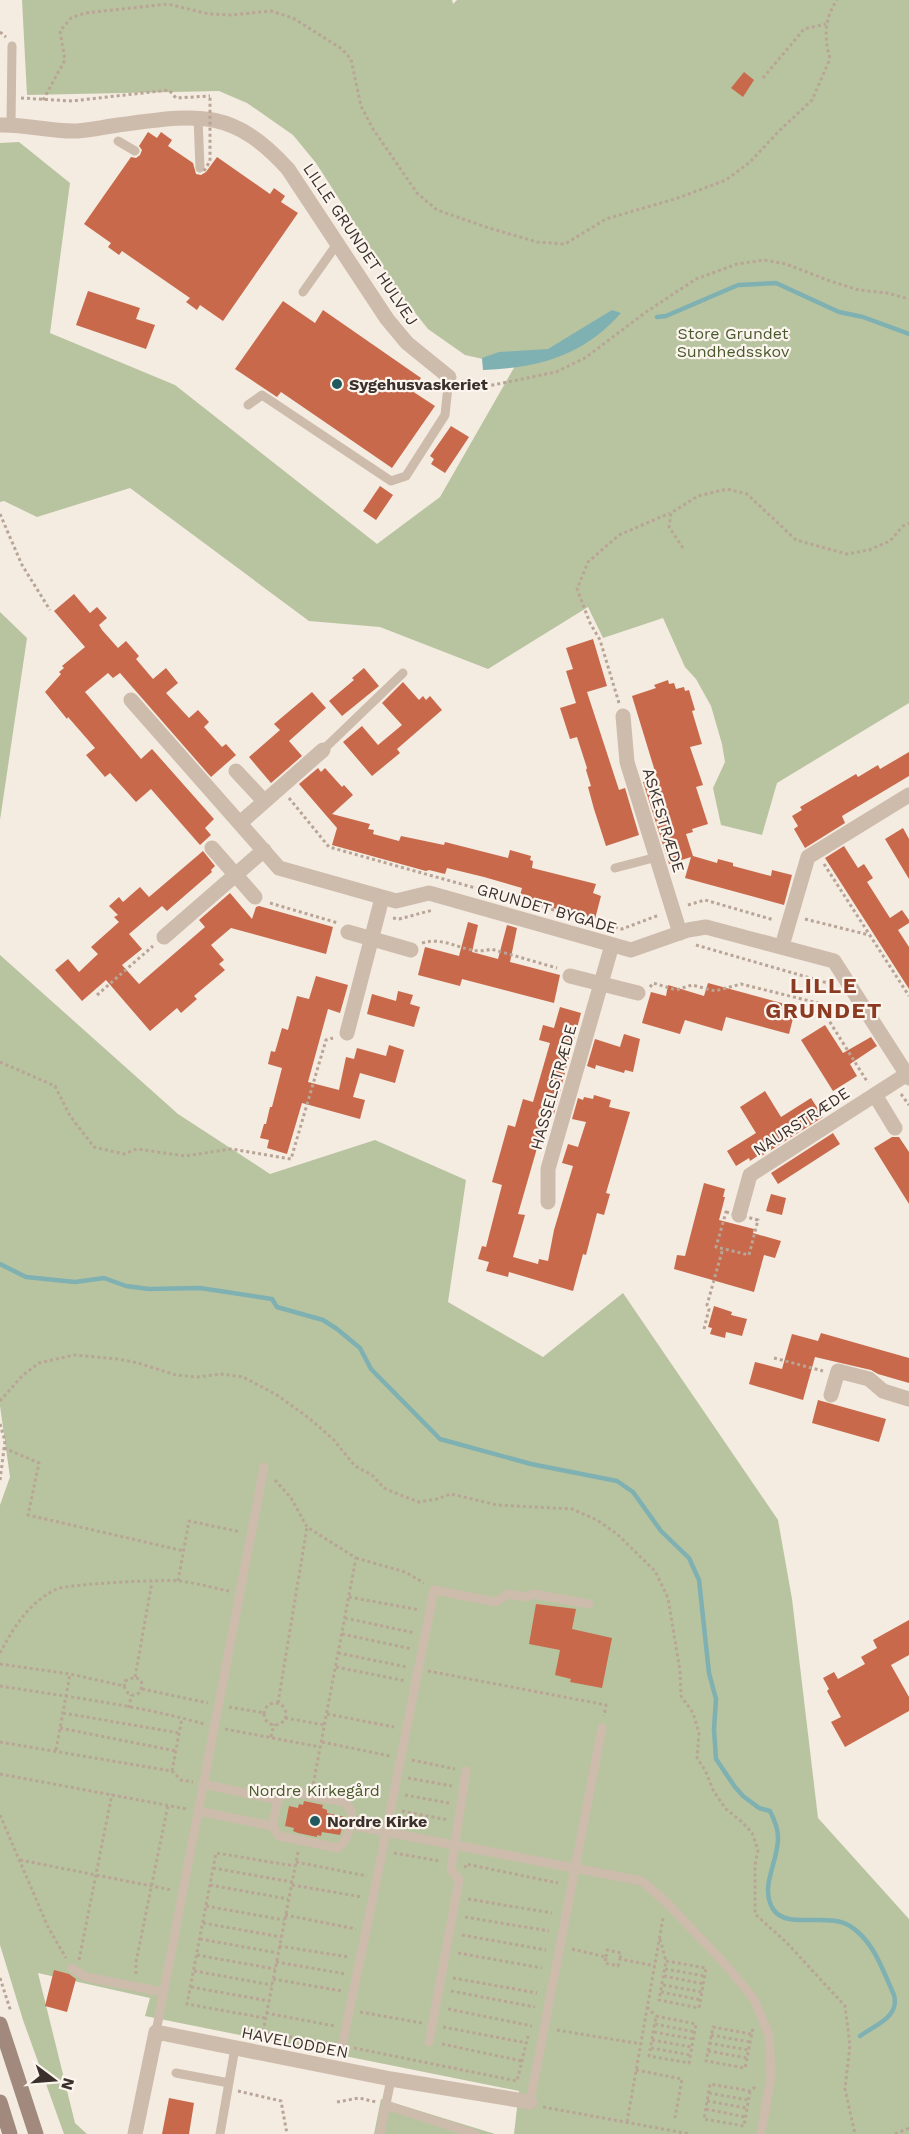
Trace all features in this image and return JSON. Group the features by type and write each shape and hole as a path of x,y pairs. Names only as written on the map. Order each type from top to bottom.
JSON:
{"main road":[{"path":"0,2024 36,2134"},
{"path":"0,2102 10,2134"}],"street":[{"name":"LILLE GRUNDET HULVEJ","path":"6,124 78,131 198,117 211,118 237,127 268,147 288,168 387,320 407,343 449,377"},
{"name":"GRUNDET BYGADE","path":"131,700 279,868 396,901 429,893 631,950 680,933 706,927 834,961 908,1076"},
{"name":"ASKESTRÆDE","path":"623,716 627,762 680,933"},
{"path":"240,823 323,750"},
{"path":"236,771 264,801"},
{"path":"782,946 785,919 808,857 909,795"},
{"path":"212,848 255,897"},
{"path":"164,937 264,850"},
{"path":"346,1033 382,898"},
{"path":"348,932 411,950"},
{"name":"HASSELSTRÆDE","path":"548,1202 548,1169 612,945"},
{"path":"570,976 638,993"},
{"name":"NAURSTRÆDE","path":"739,1215 750,1175 908,1076"},
{"name":"NAURSTRÆDE","path":"875,1095 895,1128"},
{"path":"831,1395 838,1371 869,1379 883,1391 909,1399"},
{"path":"135,2134 156,2032"},
{"name":"HAVELODDEN","path":"156,2032 391,2079 530,2103"}],"lane":[{"path":"6,124 11,97 12,46"},
{"path":"198,117 202,169"},
{"path":"118,141 135,151"},
{"path":"303,292 337,244"},
{"path":"248,405 262,395 391,481 406,476 445,415 449,377"},
{"path":"323,750 403,674"},
{"path":"615,868 657,857"},
{"path":"156,2032 264,1467"},
{"path":"342,2046 434,1590 496,1602 508,1594 525,1597 533,1594 589,1604"},
{"path":"530,2103 602,1728"},
{"path":"429,2042 459,1880 452,1869 466,1771"},
{"path":"203,1785 278,1800"},
{"path":"198,1811 272,1826 279,1836 338,1848 344,1842 350,1825 351,1810 345,1803 287,1791 278,1800 272,1826"},
{"path":"350,1825 642,1881 666,1902 754,1999 768,2035 771,2076 761,2134"},
{"path":"75,1970 86,1977 164,1992"},
{"path":"220,2134 235,2048"},
{"path":"176,2073 228,2086"},
{"path":"380,2134 391,2079"},
{"path":"386,2105 470,2133"}],"path":[{"path":"44,100 65,60 60,31 71,18 85,14 168,4 209,14 231,15 271,11 293,18 342,49 351,59 360,106 373,129 417,193 437,210 537,242 565,244 606,219 678,198 726,180 750,162 812,100 830,59 825,41 826,24 837,0"},
{"path":"763,78 804,29 826,24"},
{"path":"11,97 72,102 170,90 176,98 210,96 210,161 202,169"},
{"path":"449,377 473,385 493,385 556,372 585,358 646,312 696,279 737,264 764,260 786,264 859,290 887,293 909,299"},
{"path":"623,716 600,640 590,623 577,589 588,562 620,535 671,513 698,496 727,489 747,494 796,540 847,554 869,550 890,541 903,526 909,523"},
{"path":"671,513 669,527 683,548"},
{"path":"0,514 22,565 50,610"},
{"path":"280,787 329,847 622,929 705,900 785,919 870,935"},
{"path":"816,851 909,996"},
{"path":"255,897 342,924 348,932"},
{"path":"98,996 164,937"},
{"path":"411,950 435,939 480,952 491,949 568,971 570,976"},
{"path":"638,993 645,992 653,984 676,990 692,985 715,991 741,984 818,1003 875,1095"},
{"path":"0,1062 55,1086 70,1116 94,1147 124,1154 137,1149 185,1156 231,1149 291,1159 326,1040 346,1033"},
{"path":"726,1212 739,1215 758,1220 749,1256 716,1247 726,1212"},
{"path":"704,1329 709,1309 707,1305 723,1248"},
{"path":"0,1401 23,1375 39,1363 75,1355 138,1363 176,1375 197,1377 222,1374 243,1377 277,1395 302,1412 333,1439 355,1466 372,1475 384,1488 400,1496 419,1502 451,1494 497,1505 572,1509 597,1520 617,1534 655,1571 668,1598 680,1671 681,1696 693,1713 699,1733 698,1758 714,1792 726,1809 752,1833 758,1850 755,1865 755,1914 788,1943 844,2006 850,2045 844,2089 855,2134"},
{"path":"774,1358 811,1368"},
{"path":"0,1424 5,1441 0,1480"},
{"path":"4,1448 39,1462 28,1515 184,1551"},
{"path":"264,1467 291,1498 306,1527 356,1558 405,1572 434,1590"},
{"path":"178,1581 189,1521 251,1534"},
{"path":"278,1703 306,1527"},
{"path":"311,1796 356,1558"},
{"path":"0,1653 14,1627 31,1608 58,1588 178,1581 240,1593"},
{"path":"135,1677 152,1582"},
{"path":"349,1597 430,1612"},
{"path":"345,1618 426,1635"},
{"path":"342,1634 422,1651"},
{"path":"338,1653 606,1705 602,1728"},
{"path":"0,1664 70,1674 124,1686"},
{"path":"336,1667 416,1683"},
{"path":"56,1750 70,1674"},
{"path":"135,1677 140,1679 142,1689 137,1695 131,1695 126,1693 124,1686 125,1681 135,1677"},
{"path":"0,1686 182,1718 214,1727 321,1748"},
{"path":"142,1689 264,1713"},
{"path":"129,1708 131,1695"},
{"path":"278,1703 286,1711 283,1722 274,1724 268,1722 264,1713 270,1704 278,1703"},
{"path":"63,1713 179,1733"},
{"path":"327,1714 407,1730"},
{"path":"172,1771 182,1718"},
{"path":"285,1718 325,1725"},
{"path":"271,1738 274,1724"},
{"path":"60,1728 176,1751"},
{"path":"0,1742 172,1771 181,1780 203,1785"},
{"path":"0,1774 198,1811"},
{"path":"398,1776 464,1788"},
{"path":"394,1793 461,1805"},
{"path":"75,1970 112,1794"},
{"path":"136,1987 136,1962 168,1805"},
{"path":"391,1809 459,1822"},
{"path":"0,1815 48,1927 75,1970"},
{"path":"383,1851 442,1861 452,1869"},
{"path":"266,2018 187,2004 216,1853 377,1878"},
{"path":"20,1860 183,1893"},
{"path":"466,1864 558,1881 556,1892"},
{"path":"213,1868 373,1899"},
{"path":"210,1885 288,1899"},
{"path":"456,1897 552,1913"},
{"path":"627,2122 666,1902"},
{"path":"540,1977 554,1903"},
{"path":"206,1906 284,1920"},
{"path":"285,1915 366,1931"},
{"path":"452,1915 549,1931"},
{"path":"203,1923 281,1937"},
{"path":"449,1933 546,1950"},
{"path":"200,1938 278,1953"},
{"path":"660,1938 666,1961 659,2000 699,2008 706,1968 666,1961"},
{"path":"279,1946 360,1959"},
{"path":"559,1947 606,1957"},
{"path":"607,1950 621,1953 620,1959 618,1966 605,1963 607,1950"},
{"path":"446,1951 542,1968"},
{"path":"197,1954 275,1969"},
{"path":"620,1959 655,1966"},
{"path":"276,1962 357,1976"},
{"path":"665,1969 705,1976"},
{"path":"193,1971 272,1985"},
{"path":"441,1976 537,1993"},
{"path":"663,1976 704,1984"},
{"path":"273,1979 353,1993"},
{"path":"517,2081 539,1985"},
{"path":"662,1985 702,1992"},
{"path":"190,1987 269,2001"},
{"path":"439,1989 535,2007"},
{"path":"660,1992 701,2000"},
{"path":"435,2007 641,2044"},
{"path":"647,2007 657,2016 696,2024 689,2063 649,2056 657,2016"},
{"path":"266,2013 345,2028"},
{"path":"751,2034 712,2027 706,2061 745,2068 751,2034 761,2017"},
{"path":"655,2024 695,2032"},
{"path":"654,2032 693,2039"},
{"path":"711,2035 750,2042"},
{"path":"652,2040 692,2047"},
{"path":"429,2042 522,2061"},
{"path":"710,2043 748,2050"},
{"path":"651,2048 690,2055"},
{"path":"708,2051 747,2058"},
{"path":"636,2070 682,2079 675,2118"},
{"path":"710,2084 750,2091 744,2126 704,2119 709,2093 710,2084"},
{"path":"228,2086 281,2101 287,2134"},
{"path":"709,2093 748,2100"},
{"path":"337,2102 359,2098 386,2105"},
{"path":"707,2101 747,2108"},
{"path":"530,2103 546,2108 690,2134"},
{"path":"705,2109 745,2117"},
{"path":"895,2134 909,2128"}],"green space":[{"name":"Store Grundet Sundhedsskov","path":"22,0 452,0 453,4 457,0 909,0 909,703 777,783 762,835 721,825 713,788 725,762 722,744 711,706 696,679 685,667 663,618 603,638 588,607 488,669 380,627 309,621 130,488 37,517 4,501 0,502 0,143 19,142 70,183 50,333 175,385 377,544 440,497 515,366 465,355 428,329 400,294 316,163 293,135 247,103 219,91 27,95"},
{"path":"0,612 27,638 0,820"},
{"name":"Nordre Kirkegård","path":"0,955 178,1114 270,1174 375,1140 466,1180 448,1302 543,1357 623,1293 778,1520 792,1599 818,1818 909,1919 909,2134 514,2134 519,2091 145,2016 150,1998 38,1973 75,2123 87,2134 64,2134 23,2020 0,1945 0,1505 10,1477 0,1406"},
{"path":"381,2099 495,2134 374,2134"}],"water":[{"path":"612,310 621,313 606,328 591,340 558,357 522,366 483,370 482,358 499,352 548,349"}],"building":[{"path":"744,72 754,80 743,97 731,88"},
{"path":"148,132 157,138 161,132 172,140 168,146 193,163 196,174 201,175 206,172 217,157 270,194 274,188 285,196 281,202 298,213 223,321 200,305 197,310 186,302 190,298 122,251 119,255 108,247 111,243 84,224 131,157 136,158 140,155 142,150 139,146"},
{"path":"88,291 140,308 136,319 155,325 146,349 76,325"},
{"name":"Sygehusvaskeriet","path":"283,301 315,323 323,310 421,378 412,391 435,406 392,468 281,392 277,397 235,369"},
{"path":"451,426 469,437 445,473 431,464 434,459 430,456"},
{"path":"380,486 393,495 376,520 363,511"},
{"path":"74,594 90,613 97,607 107,618 99,625 102,630 118,648 126,641 139,656 136,659 153,679 166,668 178,683 166,693 189,718 198,710 209,722 204,727 222,747 226,744 236,755 211,777 120,673 113,678 108,673 85,692 141,759 152,749 214,819 205,828 211,835 200,845 151,789 136,802 110,773 105,777 86,755 95,748 45,692 61,674 59,672 64,668 62,666 85,647 54,611"},
{"path":"593,639 607,686 587,692 619,790 625,788 639,835 606,846 588,787 591,786 577,737 570,739 560,708 576,703 566,671 573,669 566,648"},
{"path":"364,668 379,686 342,716 329,701 354,680 352,678"},
{"path":"668,680 669,684 674,683 676,689 684,687 685,691 689,690 695,710 692,711 702,744 690,747 703,785 696,787 708,824 692,829 693,832 686,834 693,856 717,863 718,859 733,863 733,866 771,876 772,870 792,875 784,905 685,878 691,857 669,864 643,782 657,778 632,696 656,688 654,685"},
{"path":"403,682 419,700 423,696 426,700 430,696 442,710 397,749 400,753 372,776 343,742 362,726 378,745 402,725 382,703"},
{"path":"312,692 326,708 289,741 302,756 271,783 249,757 280,730 274,724"},
{"path":"909,752 909,776 842,816 845,823 805,848 794,829 798,826 792,816 802,810 800,807 856,774 858,777 878,765 880,769"},
{"path":"318,768 321,772 325,768 342,787 344,785 353,795 332,814 370,824 368,829 374,830 373,834 399,841 401,836 444,845 445,842 508,858 510,850 531,856 532,868 596,884 593,893 601,896 595,919 519,899 522,888 484,877 447,868 445,874 426,871 332,845 337,828 299,784"},
{"path":"903,828 909,839 909,879 885,839"},
{"path":"844,846 858,868 864,864 873,878 867,882 890,918 902,910 909,920 909,923 898,930 909,947 909,989 825,858"},
{"path":"203,851 215,866 212,872 167,911 162,906 129,934 142,949 122,965 139,984 205,927 199,920 230,893 252,919 256,907 259,906 333,927 326,954 231,928 211,945 224,960 219,964 225,970 194,996 197,999 181,1013 177,1008 150,1031 106,980 82,1001 55,970 68,959 79,972 98,954 91,947 119,922 114,917 118,915 109,906 119,897 123,902 140,887 149,897"},
{"path":"468,922 478,925 472,952 498,959 507,925 517,928 510,962 560,975 554,1003 462,979 460,986 418,975 425,947 459,956"},
{"path":"316,976 348,985 340,1013 328,1009 308,1082 339,1090 346,1057 354,1059 357,1048 386,1056 389,1045 404,1050 395,1083 360,1073 353,1097 365,1100 360,1119 302,1103 287,1154 267,1148 269,1140 260,1138 270,1107 272,1107 282,1068 268,1064 271,1051 275,1052 282,1028 288,1030 297,996 309,999"},
{"path":"708,983 796,1007 789,1034 726,1017 722,1031 685,1020 680,1034 642,1023 651,992 666,996 668,985 704,996"},
{"path":"398,991 413,995 410,1004 420,1007 414,1027 367,1014 372,994 396,1001"},
{"path":"560,1007 581,1013 554,1114 552,1113 549,1125 544,1124 518,1214 525,1215 513,1257 538,1264 539,1259 548,1261 554,1230 573,1166 562,1163 568,1144 578,1147 586,1122 572,1119 578,1098 593,1099 594,1095 611,1100 609,1107 630,1112 606,1193 610,1194 604,1215 597,1213 586,1255 583,1254 573,1291 509,1272 508,1277 486,1271 489,1262 478,1259 482,1246 486,1247 502,1185 492,1182 508,1125 515,1127 523,1099 533,1102 550,1043 539,1040 543,1025 554,1028"},
{"path":"825,1025 843,1053 871,1037 877,1046 850,1064 857,1076 833,1091 801,1040"},
{"path":"624,1034 640,1039 633,1072 625,1070 624,1073 596,1065 595,1069 587,1066 595,1039 620,1047"},
{"path":"765,1091 781,1117 811,1098 823,1117 760,1157 759,1155 750,1161 749,1158 736,1166 727,1151 756,1133 740,1107"},
{"path":"833,1133 840,1144 778,1184 771,1173"},
{"path":"892,1137 899,1137 909,1152 909,1204 874,1148"},
{"path":"704,1183 725,1189 719,1220 754,1229 753,1233 781,1241 775,1258 764,1255 754,1292 674,1269 677,1255 685,1256"},
{"path":"771,1194 786,1198 782,1215 766,1211"},
{"path":"714,1306 732,1312 731,1315 747,1319 742,1336 726,1332 725,1338 710,1334 712,1328 708,1327"},
{"path":"821,1333 909,1358 909,1383 871,1370 815,1357 803,1400 749,1384 755,1362 782,1369 792,1334 818,1341"},
{"path":"818,1400 886,1419 879,1442 812,1423"},
{"path":"536,1604 576,1609 572,1629 612,1638 602,1688 570,1682 571,1679 555,1675 560,1650 529,1644"},
{"path":"909,1620 909,1655 891,1665 909,1697 909,1711 845,1747 831,1722 841,1717 827,1691 829,1689 823,1678 834,1672 838,1679 865,1664 861,1657 877,1648 873,1640"},
{"name":"Nordre Kirke","path":"304,1801 323,1805 322,1808 327,1810 327,1813 345,1817 340,1835 322,1832 321,1836 317,1835 317,1837 298,1833 293,1831 294,1828 285,1826 289,1806 298,1808 299,1804 303,1805"},
{"path":"54,1970 69,1974 76,1979 67,2012 45,2006"},
{"path":"169,2098 194,2103 189,2134 162,2134"}],"waterway":[{"path":"657,317 666,316 738,285 776,283 839,312 863,317 909,334"},
{"path":"0,1264 26,1277 75,1282 104,1278 126,1286 149,1289 200,1288 272,1299 277,1307 323,1320 360,1348 371,1369 440,1439 531,1464 617,1481 633,1492 661,1531 689,1558 699,1580 709,1673 716,1699 714,1729 716,1759 743,1796 759,1808 770,1811 777,1827 777,1846 768,1891 773,1909 787,1919 830,1920 850,1926 872,1948 894,1995 895,2003 890,2015 860,2036"}],"place":[{"name":"Sygehusvaskeriet","path":"337,384"},
{"name":"Nordre Kirke","path":"315,1821"}],"district":[{"name":"LILLE GRUNDET","path":"824,998"}]}
